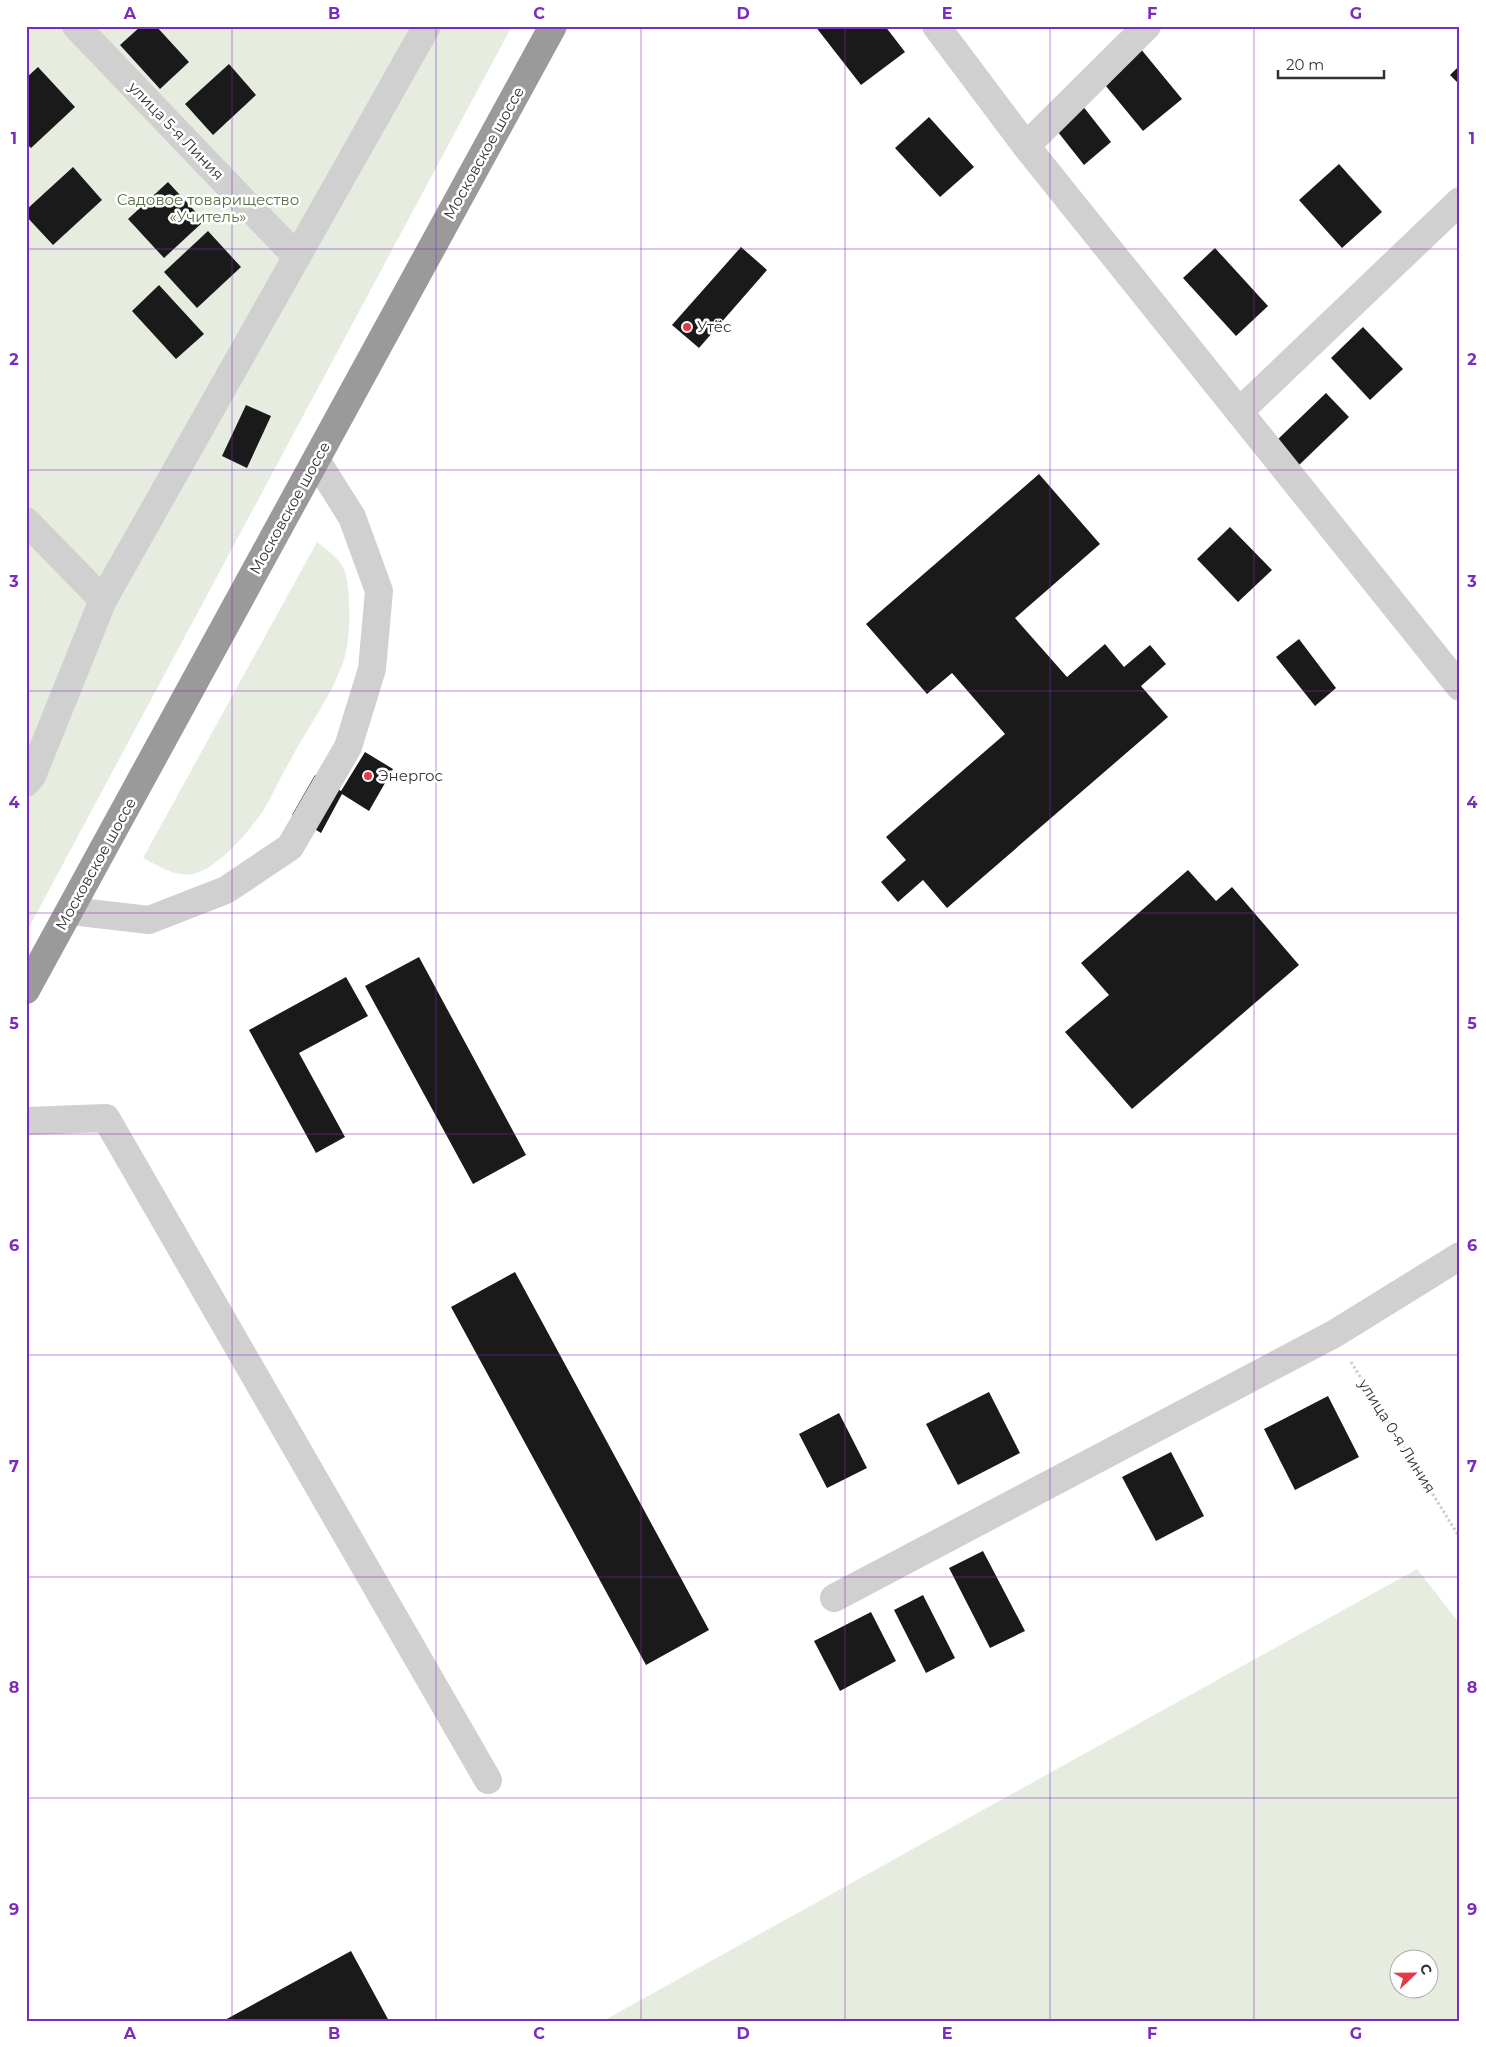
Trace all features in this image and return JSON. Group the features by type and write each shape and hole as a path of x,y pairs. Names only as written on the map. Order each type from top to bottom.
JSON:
{"highway":[{"name":"Московское шоссе","path":"26,990 553,26"}],"street":[{"name":"улица 5-я Линия","path":"76,26 297,257"},
{"path":"26,783 32,776 103,600 427,26"},
{"path":"936,26 1026,146 1239,412 1456,674"},
{"path":"1026,146 1147,26"},
{"path":"1239,412 1460,201"},
{"path":"70,911 148,920 226,890 290,847 348,748 372,669 379,591 352,517 316,460"},
{"path":"26,521 103,600"},
{"path":"26,1121 106,1118 488,1780"},
{"path":"834,1598 1334,1334 1460,1256"}],"path":[{"name":"улица 0-я Линия","path":"1334,1334 1460,1538"}],"green space":[{"name":"Садовое товарищество «Учитель»","path":"26,26 512,26 26,933"},
{"path":"317,542 339,561 344,569 348,588 349,612 345,656 320,710 286,767 263,811 250,829 213,865 203,871 186,875 173,872 143,858"},
{"path":"1417,1569 1460,1624 1460,2021 603,2021"}],"building":[{"path":"141,26 156,26 189,62 160,89 120,45"},
{"path":"815,26 885,26 905,52 861,85"},
{"path":"1140,48 1182,99 1143,131 1101,80"},
{"path":"229,64 256,95 213,135 185,104"},
{"path":"1460,65 1460,85 1450,75"},
{"path":"38,67 75,107 31,148 26,143 26,78"},
{"path":"1082,105 1111,142 1084,165 1054,127"},
{"path":"929,117 974,167 940,197 895,148"},
{"path":"1339,164 1382,212 1342,248 1299,200"},
{"path":"73,167 102,200 53,245 26,216 26,210"},
{"path":"168,182 204,221 164,258 128,219"},
{"path":"208,231 241,267 197,308 164,272"},
{"path":"741,247 767,270 699,348 672,325"},
{"path":"1215,248 1268,306 1236,336 1183,278"},
{"path":"159,285 204,334 176,359 132,311"},
{"path":"1363,327 1403,369 1370,400 1331,358"},
{"path":"1326,393 1349,417 1298,466 1275,442"},
{"path":"246,405 271,416 247,468 222,456"},
{"path":"1039,474 1100,544 1015,618 1067,677 1105,644 1124,667 1150,645 1166,664 1141,686 1168,717 947,908 923,880 898,902 881,882 906,860 886,837 1005,734 952,673 927,694 866,624"},
{"path":"1230,527 1272,570 1238,602 1197,559"},
{"path":"1299,639 1336,688 1315,706 1276,657"},
{"path":"365,752 393,769 369,811 342,794 321,833 292,815 315,775 341,791"},
{"path":"1188,870 1216,901 1232,887 1299,965 1132,1109 1065,1032 1109,995 1081,963"},
{"path":"419,957 526,1155 473,1184 365,986"},
{"path":"346,977 368,1016 299,1053 345,1137 316,1153 249,1030"},
{"path":"515,1272 709,1630 646,1665 451,1307"},
{"path":"989,1392 1020,1453 958,1485 926,1424"},
{"path":"1328,1396 1359,1457 1295,1490 1264,1429"},
{"path":"839,1413 867,1468 827,1488 799,1434"},
{"path":"1171,1452 1204,1516 1156,1541 1122,1477"},
{"path":"983,1551 1025,1631 990,1648 949,1568"},
{"path":"923,1595 955,1658 926,1673 894,1610"},
{"path":"871,1612 896,1661 840,1691 814,1641"},
{"path":"351,1951 389,2021 223,2021"}],"place":[{"name":"Утёс","path":"687,327"},
{"name":"Энергос","path":"368,776"}]}
